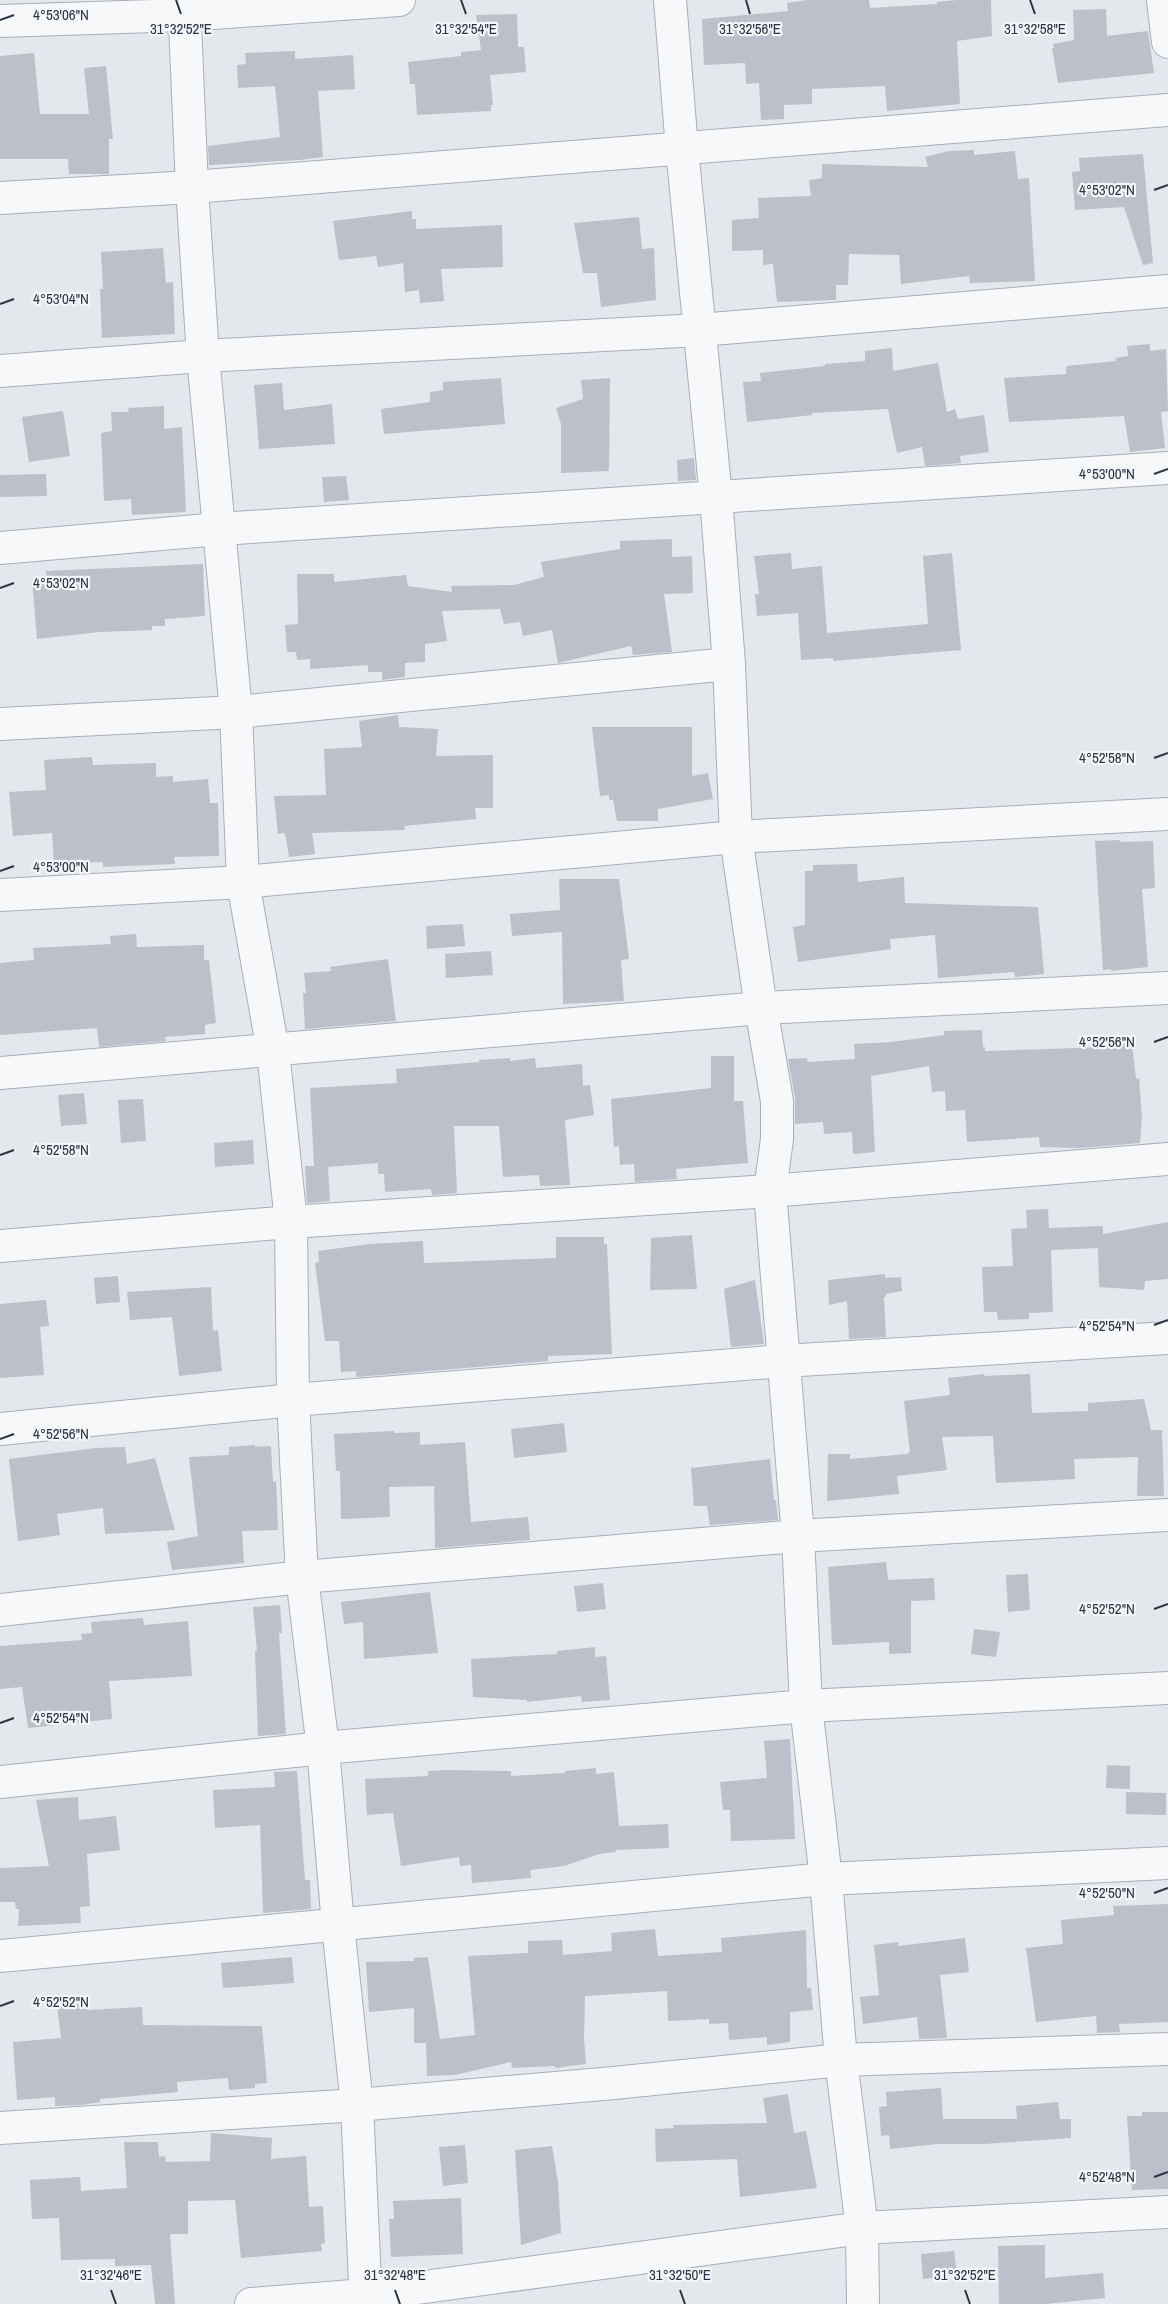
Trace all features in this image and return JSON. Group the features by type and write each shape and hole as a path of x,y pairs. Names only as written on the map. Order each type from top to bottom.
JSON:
{"street":[{"path":"0,21 185,7 399,0"},
{"path":"670,0 716,497 729,664 736,837 777,1101 778,1121 770,1191 798,1536 806,1706 826,1880 840,2060 862,2228 863,2304"},
{"path":"1162,0 1168,42"},
{"path":"185,7 202,356 236,712 243,882 273,1051 291,1222 293,1400 302,1577 323,1748 338,1925 357,2105 365,2300"},
{"path":"0,198 192,187 1168,110"},
{"path":"0,371 202,356 700,330 1168,291"},
{"path":"0,548 219,529 1168,468"},
{"path":"0,724 236,712 729,664"},
{"path":"0,895 243,882 736,837 1168,814"},
{"path":"0,1073 761,1008 1168,988"},
{"path":"0,1246 291,1222 770,1191 1168,1159"},
{"path":"0,1429 293,1400 783,1361 1168,1338"},
{"path":"0,1610 302,1577 798,1536 1168,1515"},
{"path":"0,1782 323,1748 806,1706 1168,1688"},
{"path":"0,1956 826,1880 1168,1863"},
{"path":"0,2128 357,2105 840,2060 1168,2049"},
{"path":"251,2304 365,2300 862,2228 1168,2212"}],"building":[{"path":"807,0 869,0 870,8 937,4 937,2 957,0 991,0 992,36 957,41 960,104 887,111 885,86 812,89 812,104 784,105 784,119 761,120 759,83 746,84 745,63 704,65 702,19 788,11 787,3"},
{"path":"1106,9 1107,36 1148,31 1154,73 1058,83 1052,48 1054,48 1053,44 1074,40 1073,10"},
{"path":"517,14 518,47 524,47 526,72 490,75 493,105 491,105 491,111 417,115 415,84 410,84 408,62 461,56 461,52 481,50 476,15"},
{"path":"295,51 295,59 353,55 355,89 318,91 323,157 209,165 208,146 280,137 275,86 238,88 237,65 246,64 245,53"},
{"path":"34,53 40,114 89,114 84,68 106,66 113,139 109,139 109,174 69,174 68,159 0,159 0,56"},
{"path":"974,150 974,155 1015,151 1018,179 1029,178 1035,281 970,283 969,276 901,284 899,255 849,254 848,285 836,285 836,300 777,302 773,264 763,265 763,250 732,251 732,220 759,218 758,198 811,196 809,180 822,178 822,164 928,167 925,157 949,151"},
{"path":"1143,154 1153,263 1143,265 1124,207 1075,210 1072,172 1080,171 1079,158"},
{"path":"412,211 412,219 416,219 416,229 502,225 503,267 441,269 444,301 420,303 419,290 405,292 403,263 378,267 376,256 339,260 333,221"},
{"path":"639,217 642,249 654,248 656,300 601,307 597,273 583,273 574,223"},
{"path":"163,248 166,283 173,282 175,334 102,338 101,252"},
{"path":"1150,344 1150,351 1166,349 1168,411 1161,412 1165,448 1130,452 1124,416 1009,422 1004,378 1066,374 1066,366 1116,361 1115,358 1128,356 1127,346"},
{"path":"892,348 893,371 938,363 947,412 955,409 958,419 984,415 989,452 960,456 961,463 925,466 922,447 897,453 888,409 812,413 812,415 747,422 743,382 761,381 760,373 865,361 865,351"},
{"path":"501,378 505,424 384,434 381,409 430,402 430,392 443,390 443,382"},
{"path":"610,378 609,471 561,473 561,424 556,408 583,399 581,380"},
{"path":"282,383 284,410 332,404 335,444 259,449 254,385"},
{"path":"164,406 164,429 182,427 186,512 132,515 131,499 104,501 101,433 112,431 111,412 129,412 128,408"},
{"path":"63,411 70,456 29,462 22,417"},
{"path":"694,458 696,480 678,481 677,460"},
{"path":"46,474 47,496 0,497 0,475"},
{"path":"346,476 349,500 324,502 322,477"},
{"path":"672,539 672,557 692,556 693,593 664,594 672,652 633,655 631,646 558,663 552,630 523,636 520,622 504,624 500,609 442,611 447,641 425,644 425,662 405,663 405,677 382,680 382,672 368,672 368,665 310,669 310,659 297,660 296,652 287,652 285,625 298,624 297,574 334,574 334,582 406,575 408,586 452,592 451,586 514,585 544,577 541,562 620,549 620,541"},
{"path":"791,553 792,569 822,566 827,633 928,624 923,556 952,553 961,650 833,661 833,658 801,660 798,613 757,616 755,594 759,594 754,556"},
{"path":"203,564 205,616 165,619 165,626 152,626 152,630 100,632 37,639 32,580 47,578 46,571"},
{"path":"398,715 399,727 438,729 436,756 493,755 493,808 475,808 476,819 404,826 405,830 312,833 315,854 289,857 285,833 278,834 274,796 326,795 324,749 362,747 359,721"},
{"path":"592,727 692,727 692,776 708,773 713,799 658,809 658,821 617,821 613,800 609,800 609,795 600,796"},
{"path":"92,757 93,765 156,763 156,777 173,776 173,782 208,779 210,803 218,803 219,856 174,857 175,864 103,867 103,862 54,864 52,833 13,836 9,792 46,790 44,760"},
{"path":"1120,840 1120,842 1153,841 1155,888 1142,889 1148,967 1111,971 1111,969 1103,970 1095,841"},
{"path":"857,864 858,882 904,877 905,903 1038,907 1044,974 1015,977 1014,972 938,978 935,935 890,939 891,949 798,962 793,927 805,925 805,871 813,871 813,865"},
{"path":"559,879 619,879 629,959 621,960 624,1001 563,1004 562,932 512,936 510,914 560,910"},
{"path":"463,924 465,946 427,949 426,926"},
{"path":"136,934 137,947 204,945 204,960 209,960 216,1023 205,1025 205,1034 165,1037 166,1041 99,1047 97,1028 0,1035 0,963 34,960 33,948 111,944 110,936"},
{"path":"491,951 493,975 446,978 445,954"},
{"path":"388,959 396,1021 305,1029 304,973 331,971 330,967"},
{"path":"982,1030 985,1051 1108,1047 1107,1039 1131,1036 1136,1079 1139,1078 1142,1117 1140,1143 1081,1148 1040,1147 1039,1137 967,1142 965,1110 946,1111 945,1091 932,1092 929,1066 871,1076 875,1152 853,1154 852,1132 824,1134 823,1122 795,1124 795,1098 788,1059 807,1058 808,1062 855,1059 854,1044 944,1035 944,1031"},
{"path":"711,1056 734,1056 734,1101 743,1101 748,1163 676,1169 677,1179 635,1182 634,1164 620,1165 619,1146 614,1147 611,1099 711,1088"},
{"path":"510,1058 510,1061 535,1058 536,1068 582,1064 583,1086 590,1085 594,1115 565,1120 570,1185 540,1186 539,1175 503,1177 499,1126 454,1126 457,1193 432,1195 431,1189 385,1192 384,1174 378,1174 378,1163 328,1167 330,1201 307,1203 305,1166 314,1166 310,1088 397,1083 396,1069"},
{"path":"84,1093 87,1124 61,1126 58,1095"},
{"path":"143,1099 146,1141 121,1143 118,1100"},
{"path":"253,1140 254,1164 215,1167 214,1143"},
{"path":"1048,1209 1049,1228 1103,1226 1103,1234 1168,1222 1168,1279 1145,1281 1144,1290 1099,1287 1098,1248 1051,1250 1053,1312 1029,1313 1029,1319 998,1320 997,1312 984,1312 982,1267 1013,1266 1011,1229 1027,1228 1026,1210"},
{"path":"692,1235 697,1289 650,1290 651,1238"},
{"path":"556,1237 604,1237 604,1244 607,1244 612,1354 548,1356 548,1361 356,1377 356,1371 341,1372 339,1341 325,1341 315,1263 319,1262 318,1251 370,1244 423,1241 424,1263 556,1258"},
{"path":"885,1274 885,1278 901,1277 902,1291 886,1294 884,1297 886,1337 849,1339 847,1301 829,1305 828,1280"},
{"path":"118,1276 120,1302 96,1304 94,1278"},
{"path":"755,1280 764,1344 731,1347 724,1289"},
{"path":"211,1287 213,1331 218,1330 222,1371 179,1376 172,1317 130,1320 127,1292"},
{"path":"46,1300 49,1326 40,1327 44,1375 0,1378 0,1304"},
{"path":"984,1374 984,1376 1030,1374 1032,1413 1088,1411 1088,1403 1144,1399 1151,1430 1162,1430 1164,1496 1137,1496 1138,1457 1074,1459 1075,1479 996,1483 993,1436 942,1437 947,1470 897,1476 899,1494 827,1501 828,1454 850,1454 850,1459 907,1454 910,1452 904,1401 950,1395 948,1378"},
{"path":"564,1423 567,1452 514,1458 511,1429"},
{"path":"394,1431 394,1433 420,1432 420,1445 465,1442 471,1522 528,1517 530,1540 435,1548 434,1486 389,1487 390,1517 341,1519 340,1471 336,1471 334,1434"},
{"path":"255,1445 255,1447 271,1446 273,1482 276,1481 278,1530 242,1531 244,1563 172,1570 167,1542 198,1536 189,1457 229,1455 229,1447"},
{"path":"125,1447 127,1464 155,1458 175,1530 105,1534 103,1508 57,1514 60,1535 18,1541 9,1459 96,1448"},
{"path":"770,1459 778,1520 710,1525 707,1506 694,1506 691,1468"},
{"path":"886,1562 888,1580 934,1578 935,1600 911,1601 911,1653 889,1654 889,1642 832,1645 828,1567"},
{"path":"1028,1574 1030,1610 1008,1612 1006,1575"},
{"path":"603,1583 606,1609 577,1612 574,1586"},
{"path":"430,1592 438,1653 364,1659 363,1622 344,1624 341,1602"},
{"path":"280,1605 282,1633 279,1633 286,1734 258,1736 255,1651 257,1651 253,1607"},
{"path":"143,1618 144,1625 188,1621 192,1676 109,1681 112,1719 28,1728 22,1687 0,1689 0,1646 82,1640 81,1634 92,1633 91,1622"},
{"path":"974,1629 1000,1632 996,1657 971,1654"},
{"path":"595,1647 595,1657 606,1656 610,1700 582,1702 581,1696 527,1702 527,1700 473,1697 471,1659 557,1654 557,1651"},
{"path":"790,1739 795,1839 731,1841 730,1810 723,1810 720,1782 767,1778 764,1741"},
{"path":"1107,1765 1130,1766 1130,1789 1106,1788"},
{"path":"596,1768 596,1774 614,1772 619,1826 668,1824 669,1848 616,1850 616,1852 599,1854 564,1866 530,1870 531,1878 472,1883 471,1865 460,1866 459,1857 401,1866 393,1813 367,1815 365,1779 428,1776 428,1771 446,1770 511,1771 511,1776 565,1773 565,1771"},
{"path":"297,1771 305,1880 310,1880 311,1909 263,1913 260,1825 215,1828 213,1790 275,1787 274,1772"},
{"path":"1126,1792 1166,1793 1166,1815 1126,1814"},
{"path":"78,1797 79,1820 116,1816 120,1850 87,1854 90,1906 80,1907 81,1923 18,1926 19,1909 16,1909 15,1902 0,1902 0,1868 49,1866 36,1800"},
{"path":"1168,1904 1168,2022 1119,2024 1120,2032 1097,2033 1096,2016 1036,2022 1026,1948 1063,1944 1061,1920 1114,1915 1113,1906"},
{"path":"655,1929 658,1956 722,1952 721,1938 806,1930 807,1988 811,1988 813,2010 790,2012 790,2042 767,2045 767,2037 729,2040 728,2023 709,2024 709,2019 668,2021 667,1991 585,1996 586,2064 555,2068 555,2066 512,2068 511,2062 455,2075 427,2076 426,2043 414,2043 414,2008 369,2012 366,1962 414,1961 414,1958 428,1957 440,2039 475,2035 468,1956 528,1953 528,1941 562,1940 563,1955 612,1951 611,1933"},
{"path":"965,1938 969,1972 940,1975 947,2038 919,2039 917,2017 863,2024 860,1997 879,1995 874,1945 898,1942 898,1946"},
{"path":"292,1957 294,1983 223,1988 221,1963"},
{"path":"87,2002 88,2010 142,2007 143,2025 262,2026 267,2083 255,2084 255,2088 229,2090 228,2078 177,2082 178,2092 100,2099 100,2102 82,2105 55,2106 55,2097 17,2100 13,2042 61,2038 57,2006"},
{"path":"941,2088 943,2119 1017,2119 1016,2106 1058,2102 1060,2119 1071,2119 1071,2138 984,2144 937,2144 890,2149 889,2135 881,2136 879,2107 887,2106 886,2092"},
{"path":"788,2094 794,2133 806,2131 817,2188 740,2197 737,2159 656,2162 655,2129 674,2128 673,2125 767,2123 763,2098"},
{"path":"1142,2112 1168,2112 1168,2189 1132,2190 1127,2116 1142,2116"},
{"path":"211,2133 272,2138 271,2159 306,2156 309,2207 323,2206 325,2243 321,2244 322,2251 241,2258 235,2200 188,2201 188,2234 170,2234 175,2304 155,2304 151,2265 115,2266 115,2259 61,2260 59,2218 32,2219 30,2180 80,2177 81,2191 127,2188 124,2142 158,2142 159,2157 165,2156 166,2162 210,2161"},
{"path":"465,2145 468,2183 443,2186 439,2147"},
{"path":"552,2146 558,2182 561,2233 521,2245 515,2150"},
{"path":"461,2198 463,2254 391,2257 389,2219 394,2219 393,2201"},
{"path":"1045,2245 1045,2278 1103,2273 1105,2298 1046,2304 999,2304 998,2246"},
{"path":"954,2251 957,2275 923,2279 921,2254"}]}
